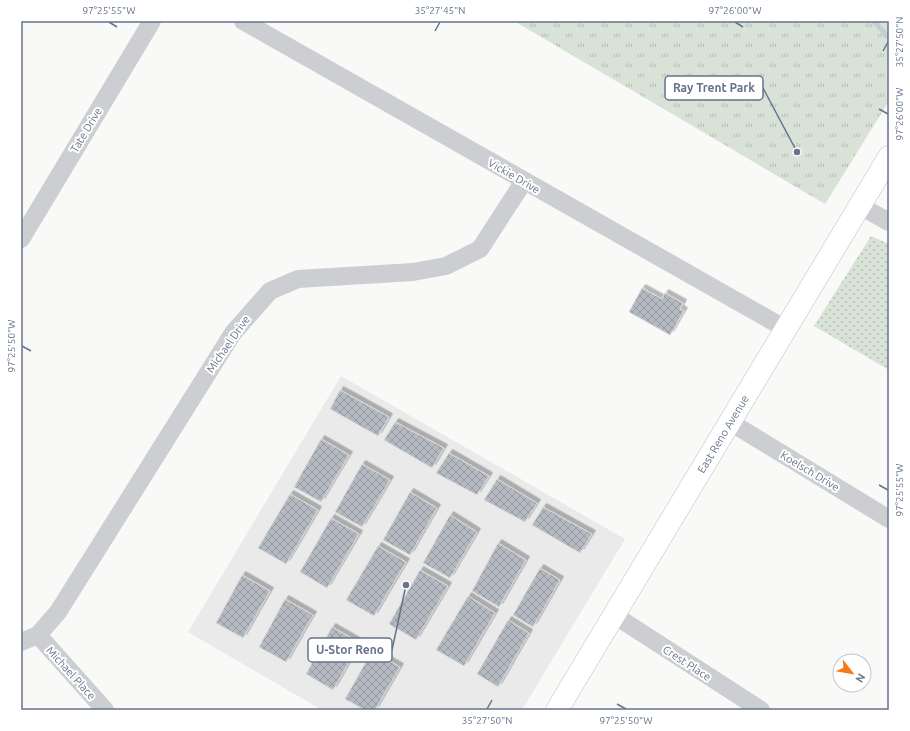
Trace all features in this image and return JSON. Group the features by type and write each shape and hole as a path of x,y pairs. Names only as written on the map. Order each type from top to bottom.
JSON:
{"main road":[{"name":"East Reno Avenue","path":"557,710 889,158"}],"street":[{"name":"Tate Drive","path":"21,239 152,21"},
{"name":"Vickie Drive","path":"243,21 786,329"},
{"name":"Michael Drive","path":"21,642 38,635 58,612 233,333 270,290 298,279 413,272 446,266 480,249 524,181"},
{"path":"860,206 889,222"},
{"name":"Koelsch Drive","path":"730,422 889,519"},
{"name":"Crest Place","path":"614,615 761,710"},
{"name":"Michael Place","path":"38,635 105,710"}],"shaded area":[{"path":"341,376 625,539 522,710 322,710 188,632"}],"green space":[{"path":"514,21 889,21 889,101 825,204"},
{"path":"871,236 889,244 889,370 814,326"}],"building":[{"path":"642,288 662,299 665,293 683,303 680,309 684,311 670,335 629,312"},
{"path":"340,390 389,417 378,436 330,409"},
{"path":"395,422 444,448 432,468 384,440"},
{"path":"321,439 349,455 321,502 294,487"},
{"path":"449,453 489,476 477,495 436,473"},
{"path":"362,464 390,480 362,527 335,512"},
{"path":"497,479 537,503 525,522 484,500"},
{"path":"410,492 437,508 410,555 383,540"},
{"path":"290,494 318,510 286,564 258,548"},
{"path":"543,507 592,534 580,553 532,525"},
{"path":"450,515 477,532 450,578 423,563"},
{"path":"331,518 359,534 327,588 300,572"},
{"path":"498,543 526,560 499,607 472,591"},
{"path":"378,546 406,562 374,616 346,600"},
{"path":"540,568 560,580 533,627 513,615"},
{"path":"420,570 448,586 416,640 389,624"},
{"path":"242,575 270,591 243,638 216,623"},
{"path":"468,596 495,613 464,666 436,650"},
{"path":"285,599 313,615 286,662 259,647"},
{"path":"508,620 529,633 498,687 477,674"},
{"path":"332,627 360,643 333,690 306,674"},
{"path":"372,651 400,667 375,710 365,710 345,699"}],"waterway":[{"path":"874,21 889,38"}],"place":[{"name":"Ray Trent Park","path":"797,152"},
{"name":"U-Stor Reno","path":"406,585"}]}
